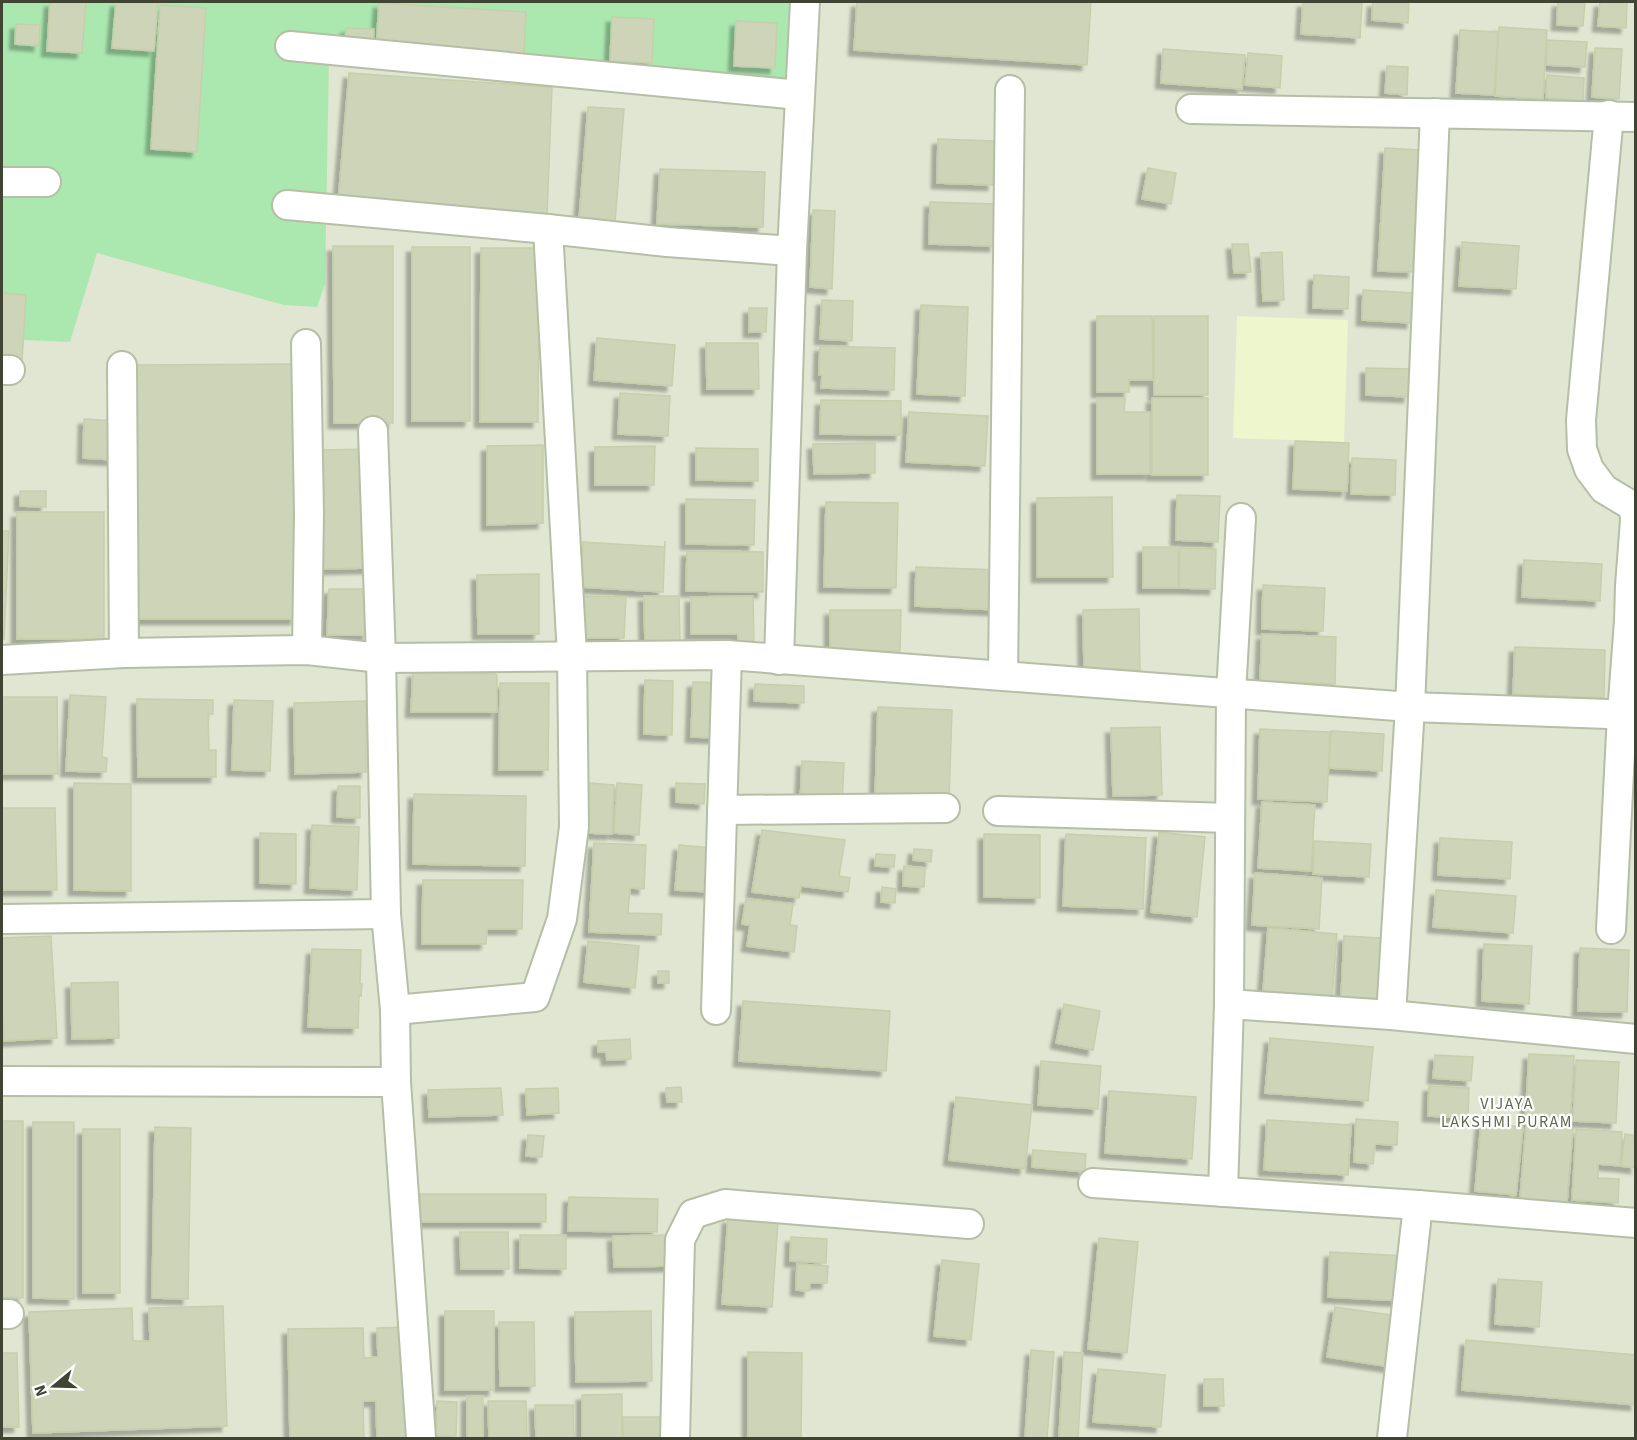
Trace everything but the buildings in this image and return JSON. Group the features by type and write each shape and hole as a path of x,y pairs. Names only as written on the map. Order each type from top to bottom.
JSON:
{"street":[{"path":"779,660 792,251 804,2"},
{"path":"290,46 799,95"},
{"path":"1003,675 1010,90"},
{"path":"1191,109 1622,116 1581,420 1582,449 1589,469 1604,489 1634,507 1635,520 1630,586 1629,715 1611,929"},
{"path":"1391,1015 1410,706 1435,113"},
{"path":"2,182 46,182"},
{"path":"287,205 667,242 792,251"},
{"path":"395,1010 535,997 562,919 574,827 572,655 548,229"},
{"path":"306,344 309,513 307,650"},
{"path":"122,366 124,653"},
{"path":"373,431 381,657 386,914 395,1010 396,1082 421,1438"},
{"path":"1223,1192 1228,1004 1231,693 1241,518"},
{"path":"2,660 124,653 307,650 381,657 727,655 1410,706 1629,715"},
{"path":"716,1010 727,655"},
{"path":"722,810 945,808"},
{"path":"998,811 1230,818"},
{"path":"2,919 386,914"},
{"path":"1228,1004 1391,1015 1635,1039"},
{"path":"2,1081 396,1082"},
{"path":"1093,1183 1418,1205 1635,1223"},
{"path":"675,1438 680,1240 693,1214 725,1204 969,1224"},
{"path":"1392,1438 1418,1205"}],"shaded area":[{"path":"2,2 1635,2 1635,1438 2,1438"},
{"path":"1237,316 1348,320 1344,442 1233,438"}],"green space":[{"path":"2,2 795,2 791,107 329,59 325,284 317,307 284,305 97,253 70,342 2,339"}],"district":[{"name":"VIJAYA LAKSHMI PURAM","path":"1507,1112"}]}
